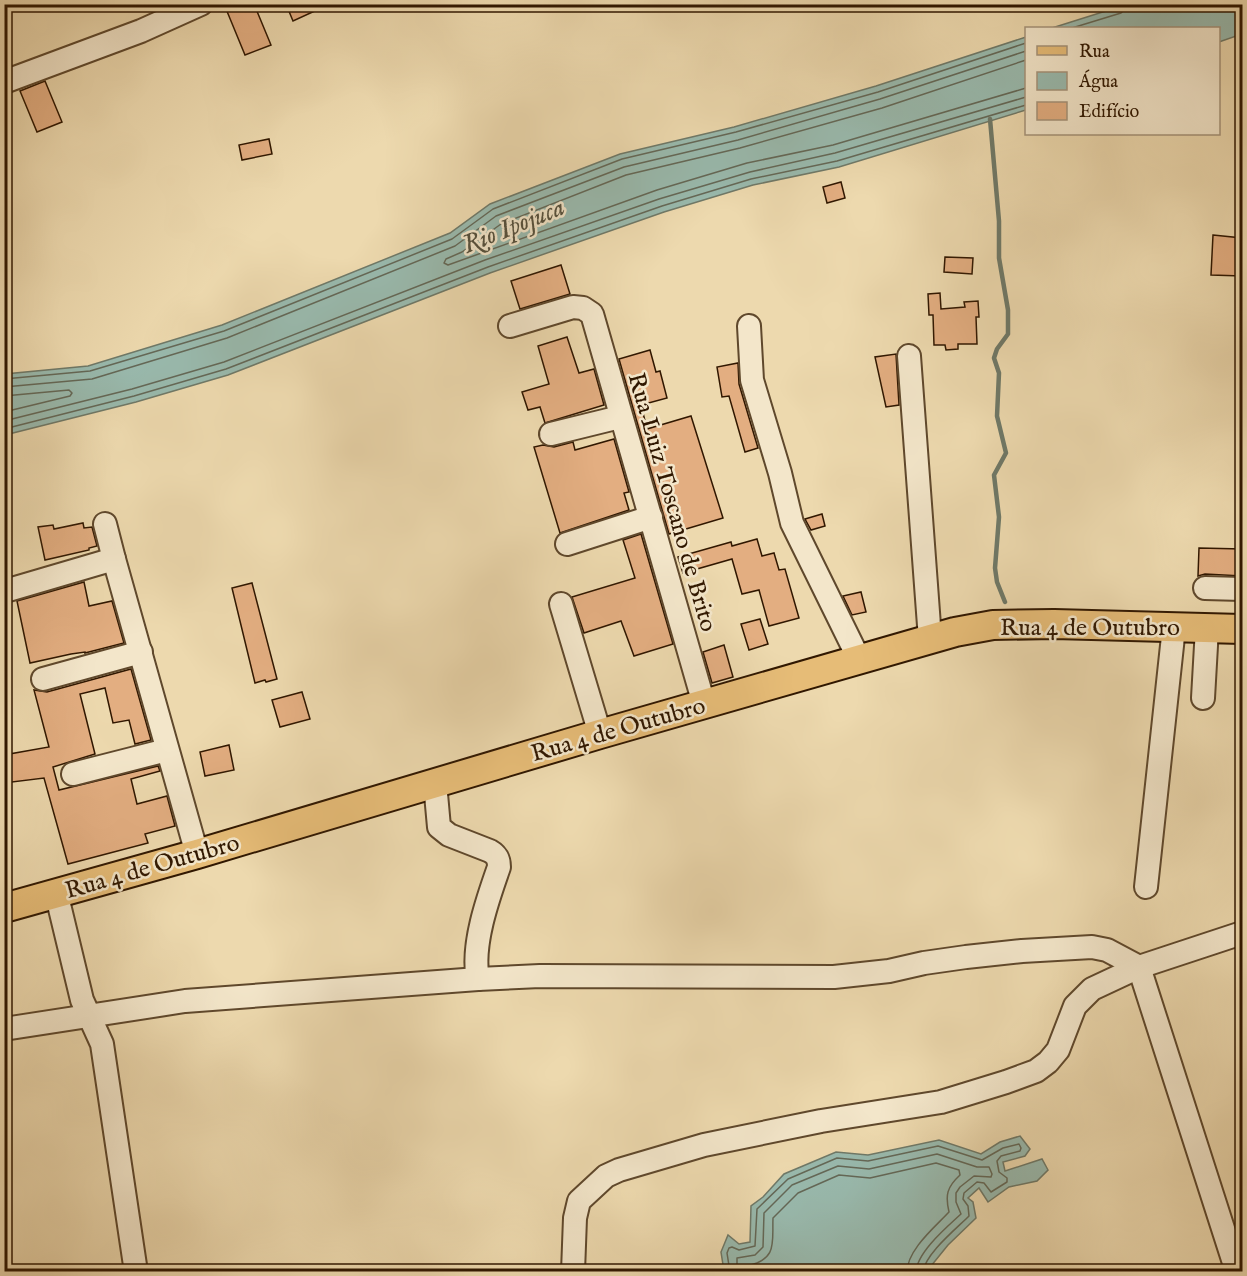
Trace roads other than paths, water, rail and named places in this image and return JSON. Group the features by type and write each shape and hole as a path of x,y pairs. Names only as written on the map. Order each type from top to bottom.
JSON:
{"main road":[{"name":"Rua 4 de Outubro","path":"4,908 197,854 600,734 955,632 993,626 1054,624 1242,629"}],"street":[{"path":"4,82 141,31 201,4"},
{"name":"Rua Luiz Toscano de Brito","path":"510,326 573,307 583,308 592,314 704,704"},
{"path":"749,326 752,380 780,473 792,523 859,659"},
{"path":"909,356 930,639"},
{"path":"551,434 620,417"},
{"path":"567,544 651,517"},
{"path":"105,524 197,854"},
{"path":"5,591 114,560"},
{"path":"1204,588 1242,589"},
{"path":"561,604 600,734"},
{"path":"1146,887 1174,627"},
{"path":"1203,698 1207,628"},
{"path":"43,680 141,652"},
{"path":"73,774 167,750"},
{"path":"435,783 439,827 449,835 490,851 499,860 499,867 483,914 477,952 478,979"},
{"path":"56,892 82,1000 102,1044 136,1272"},
{"path":"573,1272 575,1218 579,1202 606,1176 704,1145 822,1121 941,1102 1005,1083 1036,1071 1048,1062 1058,1050 1075,1006 1092,989 1138,967 1242,933"},
{"path":"4,1029 90,1014 217,998 540,976 834,976 889,971 966,957 1092,947 1107,950 1138,967 1237,1272"}],"water":[{"path":"1128,4 1242,5 1242,34 1220,42 1220,27 1055,27"},
{"name":"Rio Ipojuca","path":"1025,37 1025,110 839,167 753,185 664,212 490,273 228,375 136,402 5,435 5,374 88,366 222,325 450,233 490,204 620,154 734,127 876,86"},
{"path":"1020,1136 1030,1149 1025,1156 1003,1162 1005,1171 1042,1159 1048,1170 1037,1181 1009,1187 988,1202 979,1188 968,1198 973,1202 976,1218 948,1245 927,1271 724,1271 721,1252 728,1235 739,1244 750,1242 751,1206 763,1197 784,1174 836,1152 868,1155 939,1140 981,1154 1000,1142"}],"waterway":[{"path":"990,119 999,221 999,258 1008,310 1008,334 997,349 994,358 999,373 997,416 1006,453 994,475 999,517 995,568 997,582 1005,602"}]}
